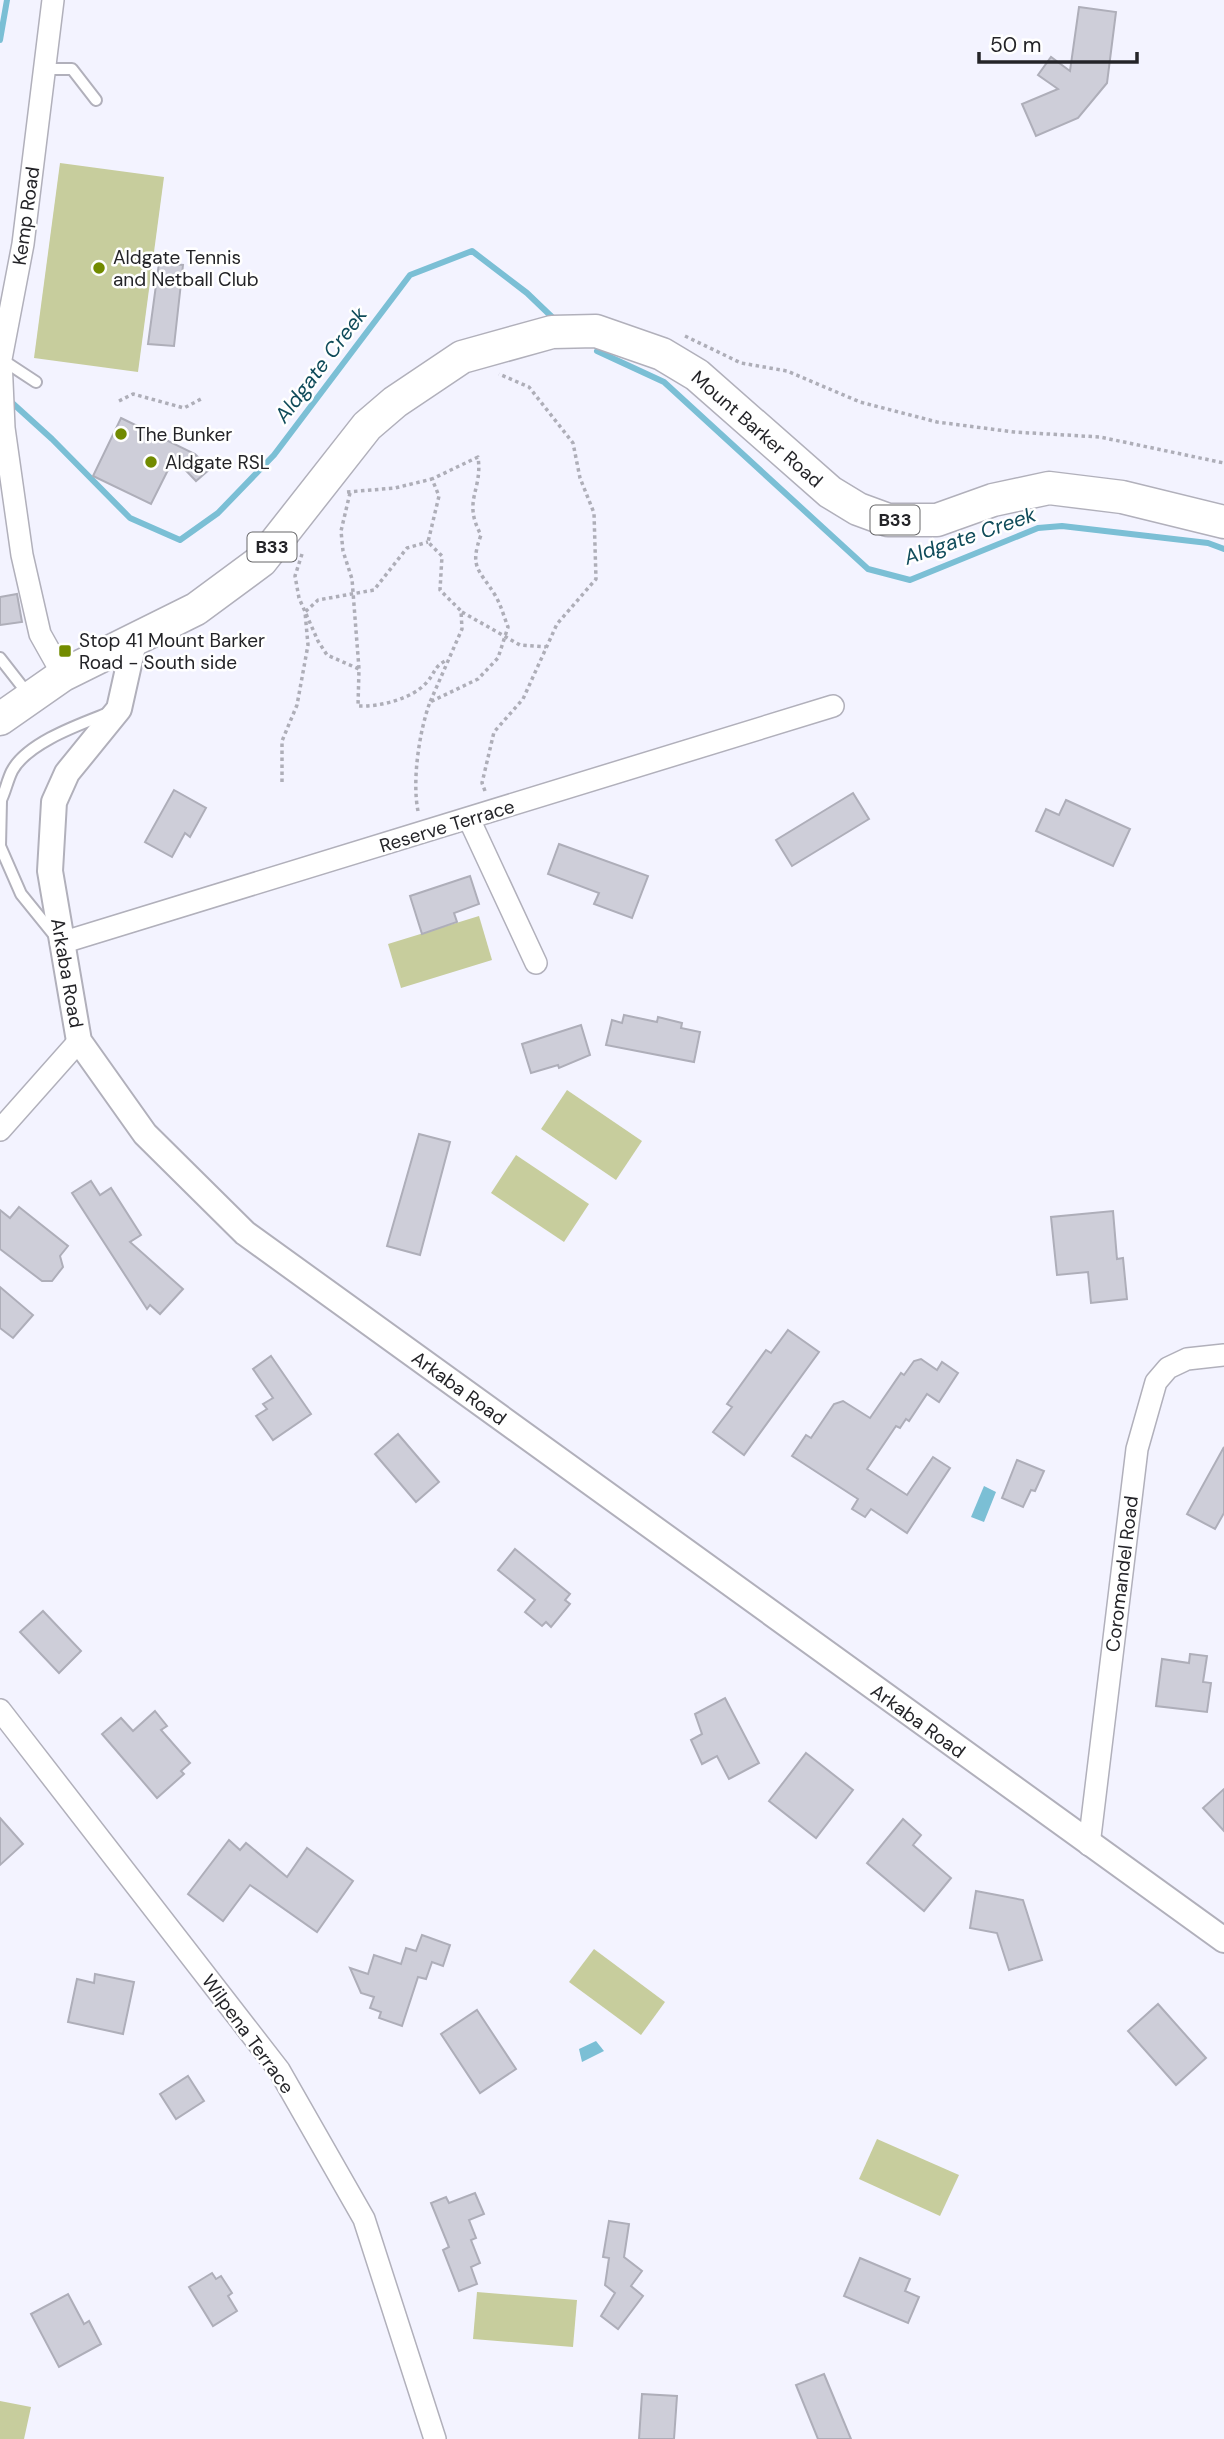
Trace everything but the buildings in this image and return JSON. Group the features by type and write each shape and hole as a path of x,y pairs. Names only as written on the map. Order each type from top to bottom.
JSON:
{"main road":[{"name":"Mount Barker Road","path":"0,719 29,696 63,675 196,609 261,561 367,426 395,402 462,357 552,332 576,329 617,336 662,354 697,375 830,492 858,509 888,520 937,520 993,499 1049,488 1122,497 1224,522"}],"street":[{"name":"Kemp Road","path":"53,0 23,244 1,359 4,428 22,555 40,634 63,675"},
{"name":"Arkaba Road","path":"134,642 119,709 67,773 54,802 50,871 79,1041 145,1134 244,1233 1224,1940"},
{"name":"Reserve Terrace","path":"61,943 833,706"},
{"path":"469,818 536,962"},
{"path":"0,1130 79,1041"},
{"name":"Coromandel Road","path":"1089,1845 1137,1449 1156,1382 1168,1368 1187,1359 1224,1355"},
{"name":"Wilpena Terrace","path":"0,1710 279,2070 364,2219 435,2439"}],"lane":[{"path":"45,69 72,69 96,100"},
{"path":"1,359 36,382"},
{"path":"0,658 29,696"},
{"path":"0,776 12,770 57,734 119,709"},
{"path":"12,770 1,802 1,846 21,894 61,943"}],"path":[{"path":"676,333 741,363 787,371 860,402 937,422 1014,432 1100,437 1224,463"},
{"path":"462,357 529,387 573,443 580,478 594,513 596,579 557,624 523,699 494,732 482,783 491,812"},
{"path":"119,401 133,394 184,408 203,398"},
{"path":"305,508 351,492 395,488 432,479 478,457 481,476 474,490 471,516 481,535 475,554 478,575 495,595 508,627 498,658 478,679 430,702"},
{"path":"428,542 439,496 432,479"},
{"path":"353,480 341,531 352,596 359,670 358,706 373,707 408,695 427,683 436,666 447,660"},
{"path":"428,542 442,556 440,590 461,611 520,645 546,647"},
{"path":"305,612 318,600 374,590 407,548 428,542"},
{"path":"282,782 282,741 297,705 308,645 305,612 295,576 303,550"},
{"path":"422,834 414,790 423,722 462,629 461,611"},
{"path":"305,612 327,655 359,670"}],"green space":[{"name":"Aldgate Tennis and Netball Club","path":"60,163 164,177 138,372 34,358"},
{"path":"479,916 492,960 401,988 388,944"},
{"path":"567,1090 642,1141 616,1180 541,1129"},
{"path":"516,1155 589,1204 564,1242 491,1193"},
{"path":"594,1949 665,2002 641,2035 569,1982"},
{"path":"877,2139 959,2175 940,2216 859,2179"},
{"path":"477,2292 577,2300 573,2347 473,2339"},
{"path":"0,2401 31,2407 24,2439 0,2439"}],"water":[{"path":"984,1486 996,1492 984,1522 971,1517"},
{"path":"596,2041 604,2051 582,2062 579,2049"}],"waterway":[{"path":"0,40 7,0"},
{"name":"Aldgate Creek","path":"9,400 52,439 130,518 180,540 218,513 274,455 410,275 472,251 527,293 552,317"},
{"name":"Aldgate Creek","path":"597,351 664,382 868,569 910,580 1038,528 1062,526 1208,543 1224,549"}],"place":[{"name":"Aldgate Tennis and Netball Club","path":"99,268"},
{"name":"The Bunker","path":"121,434"},
{"name":"Aldgate RSL","path":"151,462"},
{"name":"Stop 41 Mount Barker Road - South side","path":"65,651"}]}
